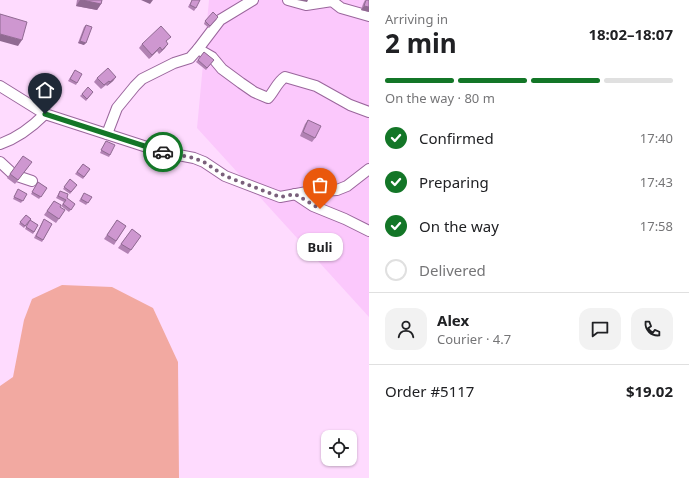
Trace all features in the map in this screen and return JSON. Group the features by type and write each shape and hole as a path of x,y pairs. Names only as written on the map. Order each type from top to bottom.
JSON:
{"street":[{"path":"107,134 117,108 142,79 168,66 190,58 220,20 253,0"},
{"path":"288,0 306,5 332,1 341,8 369,16"},
{"path":"198,49 212,57 222,69 247,88 268,98 273,93 280,80 285,77 316,86 350,105 369,112"},
{"path":"0,86 45,114 168,154 194,158 204,162 225,176 274,196 280,197 337,190 347,186 369,169"},
{"path":"0,144 12,140 24,132 45,114"},
{"path":"0,162 14,175 32,181"},
{"path":"295,194 313,206 369,230"}],"shaded area":[{"path":"209,0 369,0 369,317 197,128"},
{"path":"62,285 112,287 153,308 178,362 179,478 0,478 0,386 13,377 24,320 32,299"}],"building":[{"path":"82,0 102,0 101,4"},
{"path":"192,0 200,0 196,8 190,5"},
{"path":"366,0 369,0 369,7 364,6"},
{"path":"213,12 218,17 210,26 205,21"},
{"path":"0,14 27,22 22,40 0,34"},
{"path":"86,25 92,27 86,43 80,41"},
{"path":"161,26 171,37 166,41 168,44 162,50 160,47 152,55 142,44"},
{"path":"204,52 214,60 207,68 198,60"},
{"path":"108,68 116,77 104,85 97,78"},
{"path":"75,70 82,74 77,83 70,79"},
{"path":"88,87 93,92 87,99 82,94"},
{"path":"308,120 321,126 315,138 303,132"},
{"path":"106,141 115,145 110,155 101,150"},
{"path":"23,156 32,162 18,180 10,174"},
{"path":"83,164 90,169 84,177 77,172"},
{"path":"70,179 77,185 71,192 64,187"},
{"path":"38,182 47,188 41,197 32,192"},
{"path":"18,189 27,194 23,201 14,197"},
{"path":"60,191 68,194 67,198 75,204 71,210 63,204 66,200 58,196"},
{"path":"84,193 92,197 88,203 81,199"},
{"path":"54,201 61,205 60,207 65,210 59,219 47,211"},
{"path":"26,215 31,219 25,226 20,222"},
{"path":"44,219 52,224 43,240 36,236"},
{"path":"30,220 38,225 34,232 26,227"},
{"path":"117,220 126,226 116,241 107,235"},
{"path":"132,229 141,236 131,250 121,244"}],"way so far":[{"path":"163,152 194,158 204,162 225,176 258,190 280,197 295,194 320,209"}],"place":[{"name":"Buli","path":"320,209"}],"route":[{"path":"45,114 163,152"}]}
